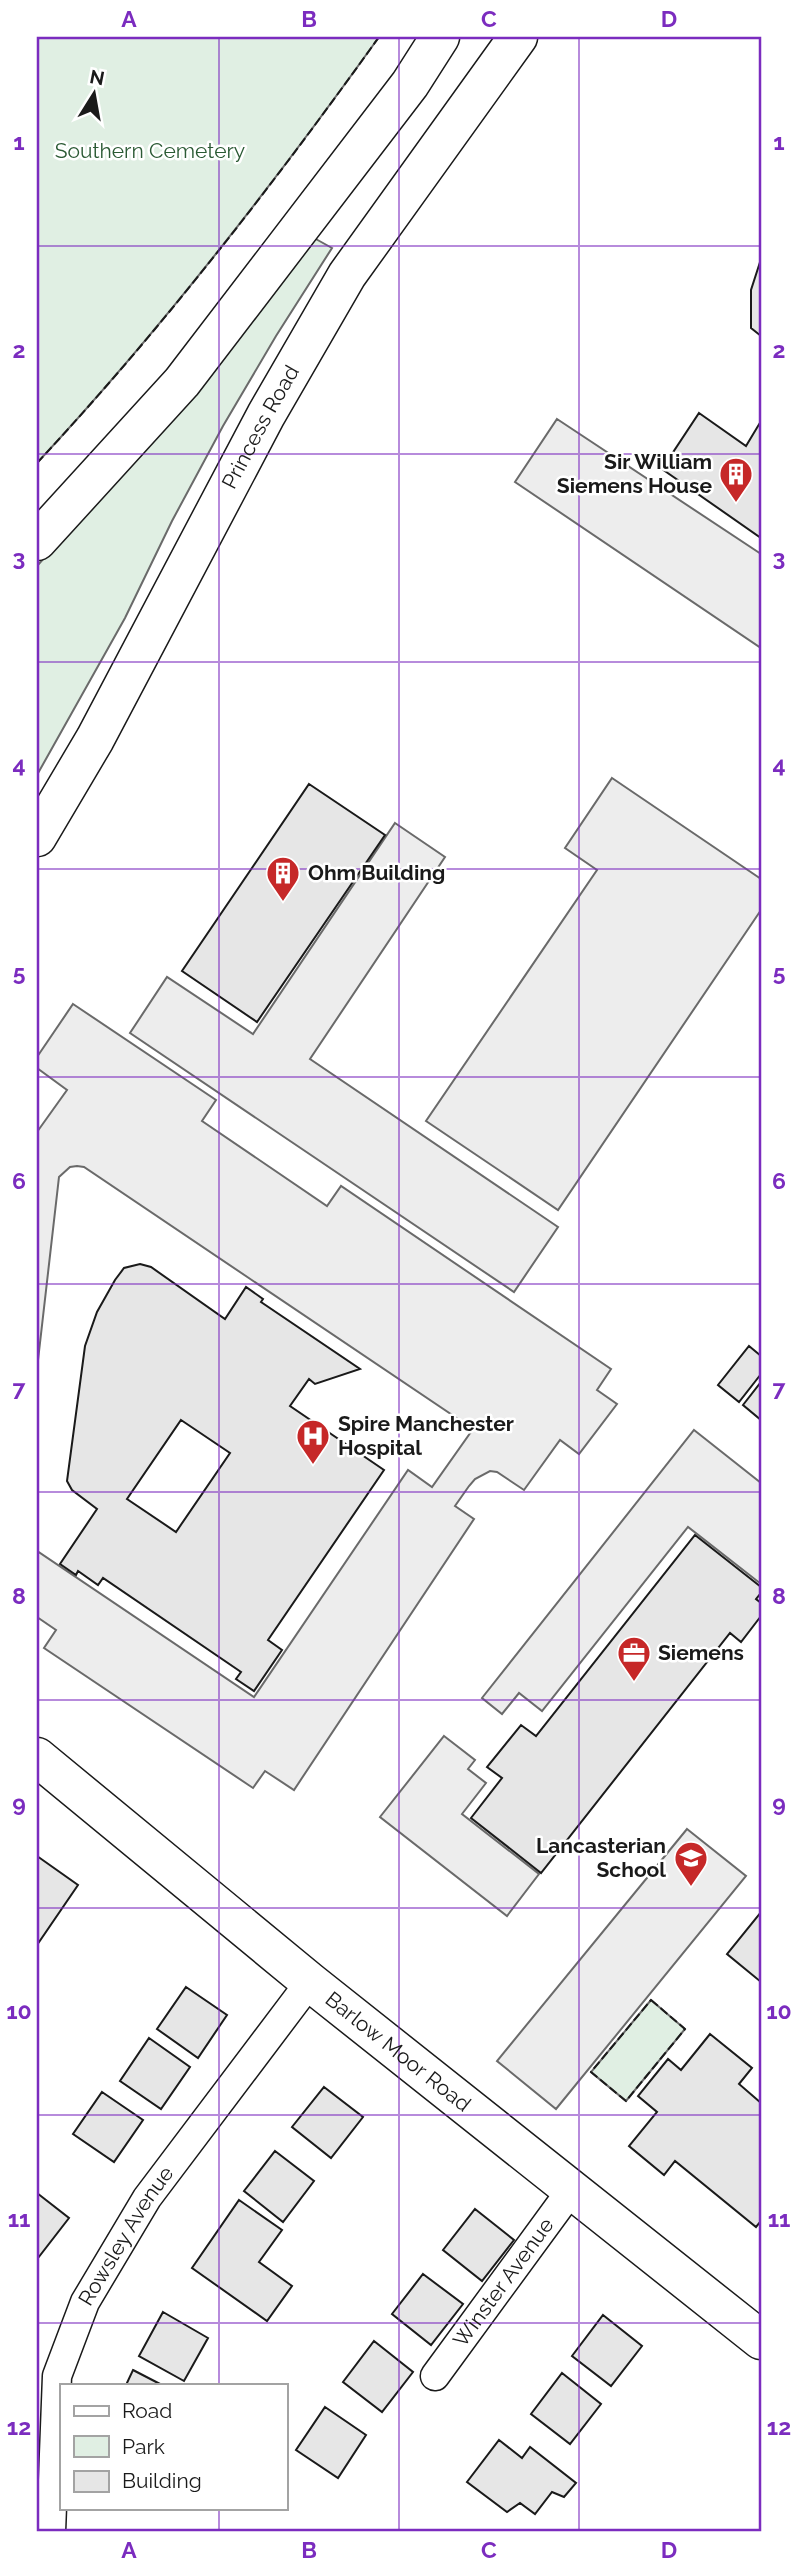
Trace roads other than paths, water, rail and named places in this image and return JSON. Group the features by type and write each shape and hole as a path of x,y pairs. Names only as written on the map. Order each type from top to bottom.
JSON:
{"main road":[{"path":"37,541 182,382 410,84 440,37"},
{"name":"Princess Road","path":"37,837 95,739 259,428 347,275 518,37"},
{"name":"Barlow Moor Road","path":"37,1757 310,1983 761,2340"}],"street":[{"name":"Rowsley Avenue","path":"51,2532 57,2376 85,2302 147,2198 310,1983"},
{"name":"Winster Avenue","path":"435,2376 572,2189"}],"place":[{"name":"Sir William Siemens House","path":"736,504"},
{"name":"Ohm Building","path":"283,903"},
{"name":"Spire Manchester Hospital","path":"313,1466"},
{"name":"Siemens","path":"634,1683"},
{"name":"Lancasterian School","path":"691,1888"}],"park label":[{"name":"Southern Cemetery","path":"150,151"}]}
